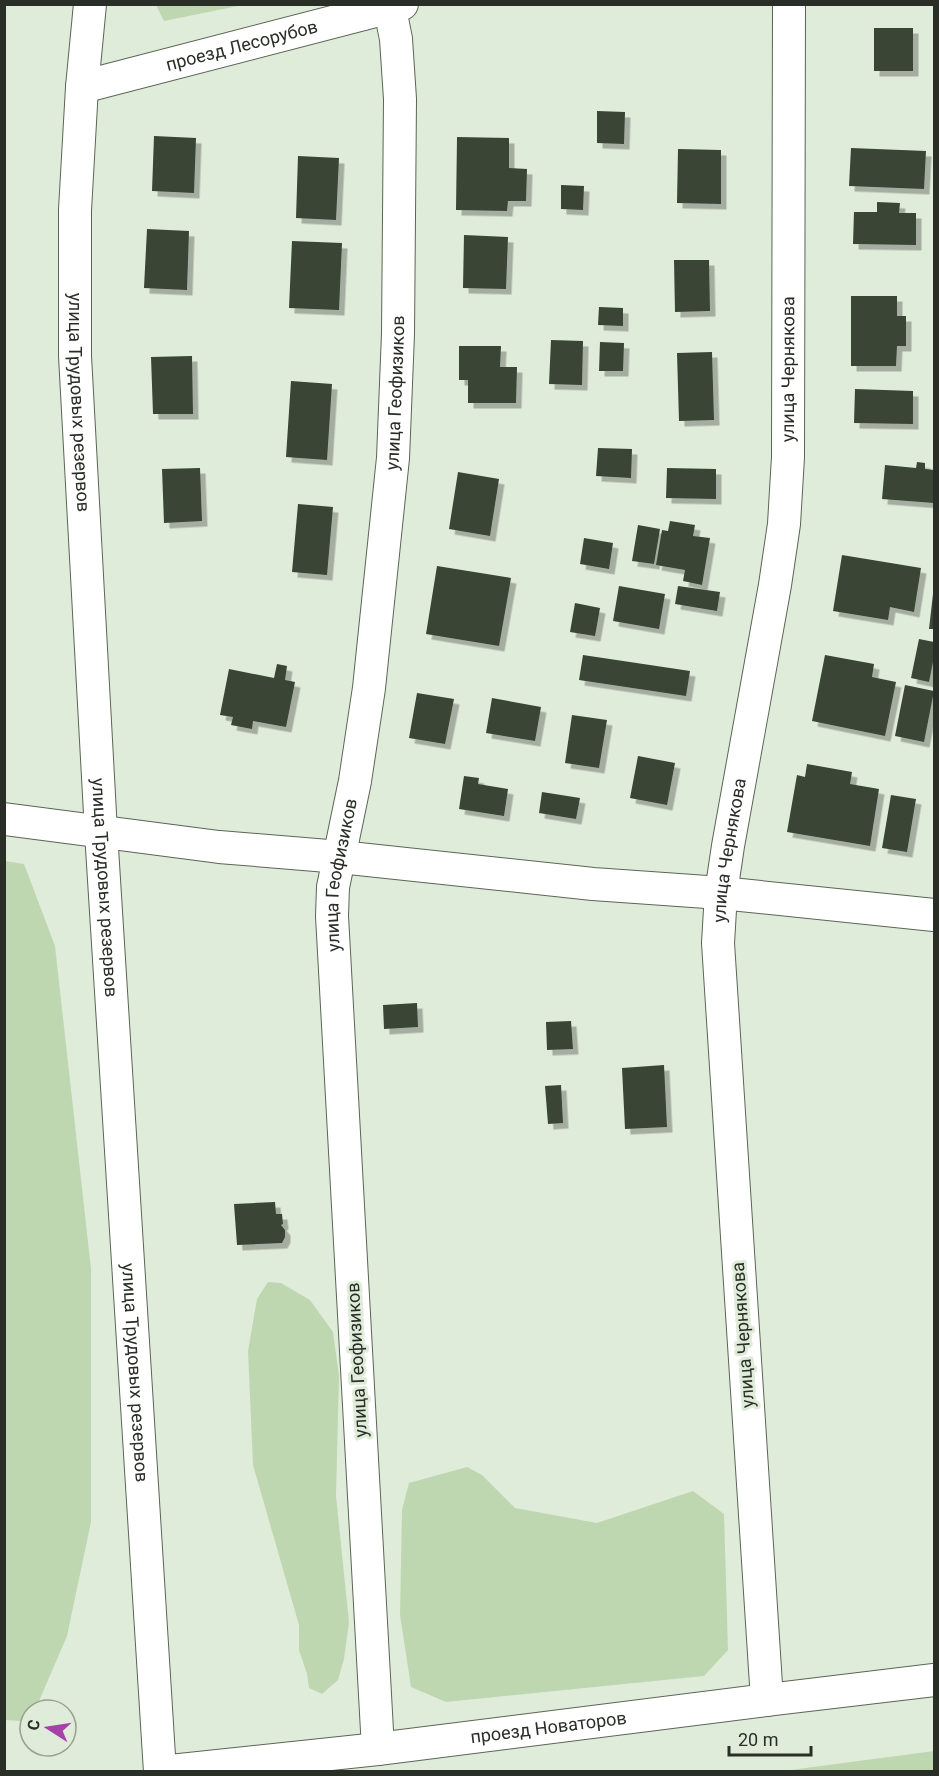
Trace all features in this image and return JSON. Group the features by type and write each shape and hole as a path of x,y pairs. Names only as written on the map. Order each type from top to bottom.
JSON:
{"street":[{"name":"улица Трудовых резервов","path":"90,4 82,87 75,210 75,356 101,832 160,1772"},
{"name":"улица Чернякова","path":"767,1700 718,943 721,893 784,524 788,445 789,4"},
{"name":"проезд Лесорубов","path":"82,87 394,6"},
{"name":"улица Геофизиков","path":"378,1749 332,916 333,888 355,781 369,688 393,458 398,334 400,99 394,6"},
{"path":"4,819 219,847 934,915"},
{"name":"проезд Новаторов","path":"160,1772 378,1749 934,1680"}],"green space":[{"path":"156,5 243,5 164,21"},
{"path":"5,861 24,864 55,946 91,1269 91,1522 67,1636 40,1698 18,1698 18,1721 4,1720"},
{"path":"268,1282 281,1283 310,1300 333,1332 339,1376 336,1496 349,1622 344,1659 338,1680 322,1694 309,1688 299,1650 299,1625 253,1465 248,1351 257,1299"},
{"path":"467,1467 482,1475 515,1508 597,1523 693,1491 724,1514 728,1650 704,1676 446,1702 411,1687 400,1615 402,1510 409,1483"},
{"path":"934,1751 934,1771 783,1771"}],"building":[{"path":"874,28 913,28 913,71 874,71"},
{"path":"597,111 625,112 624,144 597,143"},
{"path":"154,136 196,138 194,193 152,191"},
{"path":"457,137 509,138 509,168 527,169 526,201 508,201 507,211 456,210"},
{"path":"851,148 926,151 924,189 849,186"},
{"path":"678,149 721,150 721,204 677,203"},
{"path":"298,156 339,158 336,220 296,218"},
{"path":"561,185 584,186 583,210 561,209"},
{"path":"877,202 900,203 899,213 916,213 916,245 853,244 854,212 877,212"},
{"path":"147,229 189,231 187,290 144,288"},
{"path":"464,235 508,237 506,289 463,288"},
{"path":"292,241 342,243 339,310 289,308"},
{"path":"674,260 709,260 710,311 675,312"},
{"path":"851,296 897,296 897,316 906,316 906,346 897,346 896,366 851,366"},
{"path":"599,307 623,308 623,326 598,325"},
{"path":"551,340 583,341 582,385 549,384"},
{"path":"600,342 624,343 623,371 599,371"},
{"path":"459,346 501,346 500,367 517,367 516,403 468,403 468,380 459,380"},
{"path":"712,352 714,420 679,421 677,353"},
{"path":"192,356 193,414 153,414 151,357"},
{"path":"291,381 332,384 327,460 286,457"},
{"path":"855,389 913,391 913,424 854,423"},
{"path":"598,448 632,449 631,478 596,476"},
{"path":"917,462 925,463 925,469 934,470 934,503 882,499 885,465 916,468"},
{"path":"200,468 202,521 164,523 162,469"},
{"path":"667,468 716,469 716,499 666,498"},
{"path":"458,472 499,479 490,536 449,529"},
{"path":"298,504 333,507 327,575 292,572"},
{"path":"670,521 695,525 693,536 710,538 702,585 683,581 685,570 656,565 662,530 668,531"},
{"path":"638,525 660,529 654,564 632,561"},
{"path":"584,538 613,543 609,569 580,564"},
{"path":"842,555 921,568 914,612 890,607 888,620 833,611"},
{"path":"437,566 511,578 499,646 426,634"},
{"path":"619,586 665,594 659,629 613,621"},
{"path":"678,586 720,592 717,611 675,604"},
{"path":"933,594 934,629 929,629"},
{"path":"575,603 600,608 595,636 570,632"},
{"path":"919,639 934,642 934,657 929,682 911,678"},
{"path":"583,655 690,671 686,696 579,680"},
{"path":"825,655 874,664 872,677 896,682 885,736 812,721"},
{"path":"277,664 287,666 285,680 295,682 286,727 253,721 252,729 231,725 233,717 220,715 229,669 274,678"},
{"path":"905,685 934,691 924,742 895,736"},
{"path":"417,693 454,699 445,744 409,738"},
{"path":"492,698 541,707 535,741 486,733"},
{"path":"572,715 607,720 599,768 565,763"},
{"path":"638,756 675,763 667,805 630,798"},
{"path":"807,764 852,772 850,784 879,789 870,846 787,832 797,775 805,777"},
{"path":"464,776 479,778 478,784 508,789 504,816 459,809"},
{"path":"542,792 580,798 576,819 539,813"},
{"path":"891,795 916,799 907,852 882,848"},
{"path":"417,1003 418,1027 384,1029 383,1005"},
{"path":"571,1021 573,1049 547,1050 546,1022"},
{"path":"664,1065 667,1127 625,1129 622,1068"},
{"path":"561,1085 563,1123 548,1124 545,1086"},
{"path":"275,1202 276,1214 282,1214 283,1224 281,1225 285,1230 282,1243 237,1245 234,1204"}]}
